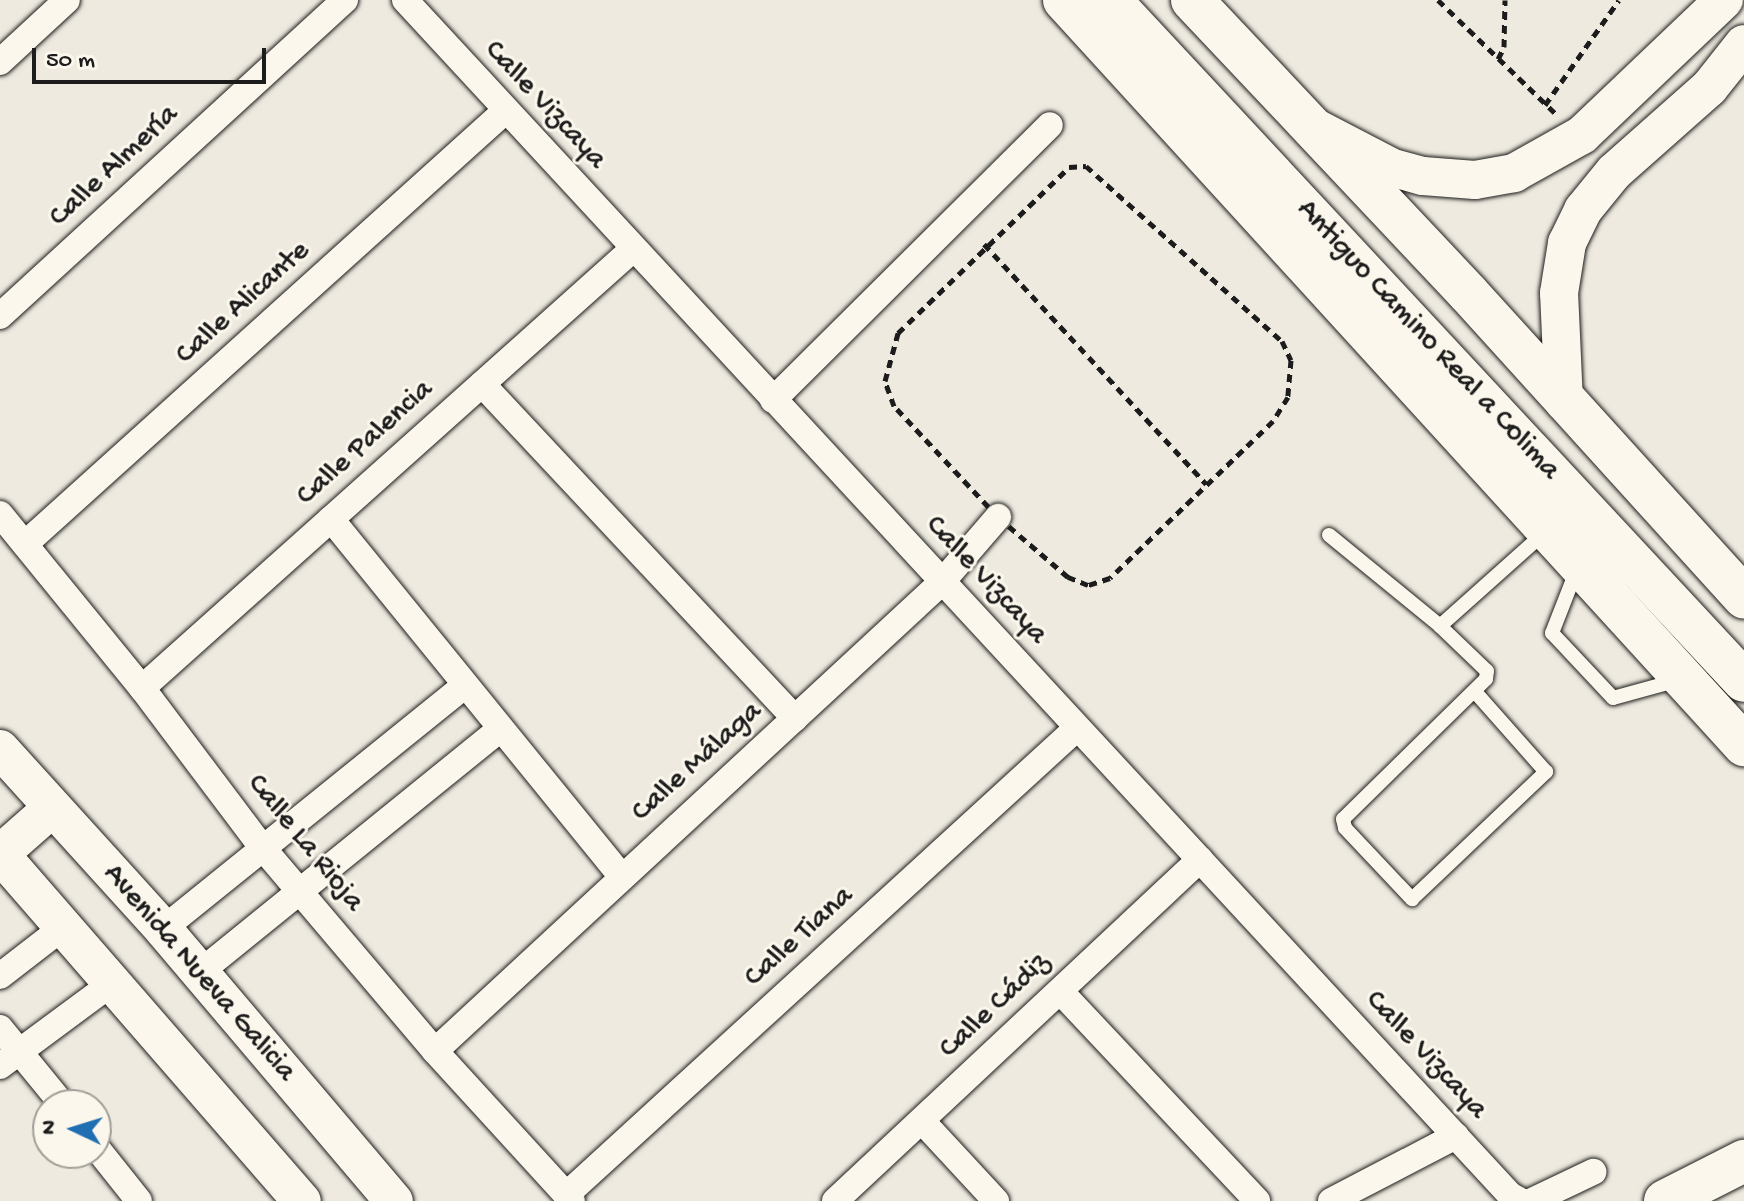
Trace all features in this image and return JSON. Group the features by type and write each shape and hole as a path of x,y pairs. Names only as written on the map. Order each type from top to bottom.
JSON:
{"main road":[{"path":"1064,0 1744,745"},
{"name":"Antiguo Camino Real a Colima","path":"1110,0 1744,681"},
{"name":"Antiguo Camino Real a Colima","path":"1192,0 1310,124 1744,597"},
{"path":"1665,1201 1744,1161"}],"street":[{"path":"0,62 67,0"},
{"name":"Calle Almería","path":"0,316 345,0"},
{"name":"Calle Vizcaya","path":"405,0 1456,1136 1521,1201"},
{"path":"1310,124 1393,168 1475,180 1514,173 1582,135 1724,0"},
{"path":"1564,402 1558,321 1567,243 1583,210 1614,172 1709,88 1744,44"},
{"name":"Calle Alicante","path":"25,544 505,111"},
{"path":"773,400 1050,125"},
{"path":"1582,135 1614,172"},
{"name":"Calle Palencia","path":"142,688 633,249"},
{"path":"482,384 795,718"},
{"name":"Calle La Rioja","path":"0,514 142,688 262,847 435,1051 569,1198"},
{"name":"Calle Málaga","path":"435,1051 942,582 998,517"},
{"path":"331,519 621,876"},
{"path":"163,929 465,685"},
{"name":"Calle Tiana","path":"569,1198 1077,728"},
{"path":"199,973 500,729"},
{"name":"Avenida Nueva Galicia","path":"0,749 51,809 163,929 394,1201"},
{"path":"51,809 0,854 302,1201"},
{"name":"Calle Cádiz","path":"835,1201 1200,860"},
{"path":"0,976 62,928"},
{"path":"10,1058 111,984"},
{"path":"1060,991 1257,1201"},
{"path":"0,1028 10,1058 45,1089"},
{"path":"922,1121 996,1201"},
{"path":"1331,1201 1456,1136"},
{"path":"112,1167 139,1201"},
{"path":"1532,1201 1593,1172"}],"lane":[{"path":"1440,626 1547,530"},
{"path":"1329,535 1440,626 1487,671 1476,693 1343,819 1345,828 1412,899 1546,772 1476,693"},
{"path":"1578,565 1552,633 1613,698 1683,678"}],"path":[{"path":"1438,0 1545,105 1619,0"},
{"path":"1498,59 1504,47 1505,0"},
{"path":"1086,166 1282,341 1291,360 1288,397 1273,421 1110,578 1097,584 1078,584 998,517 894,406 885,381 898,333 984,244 1069,167 1086,166"},
{"path":"984,244 1206,484"}]}
